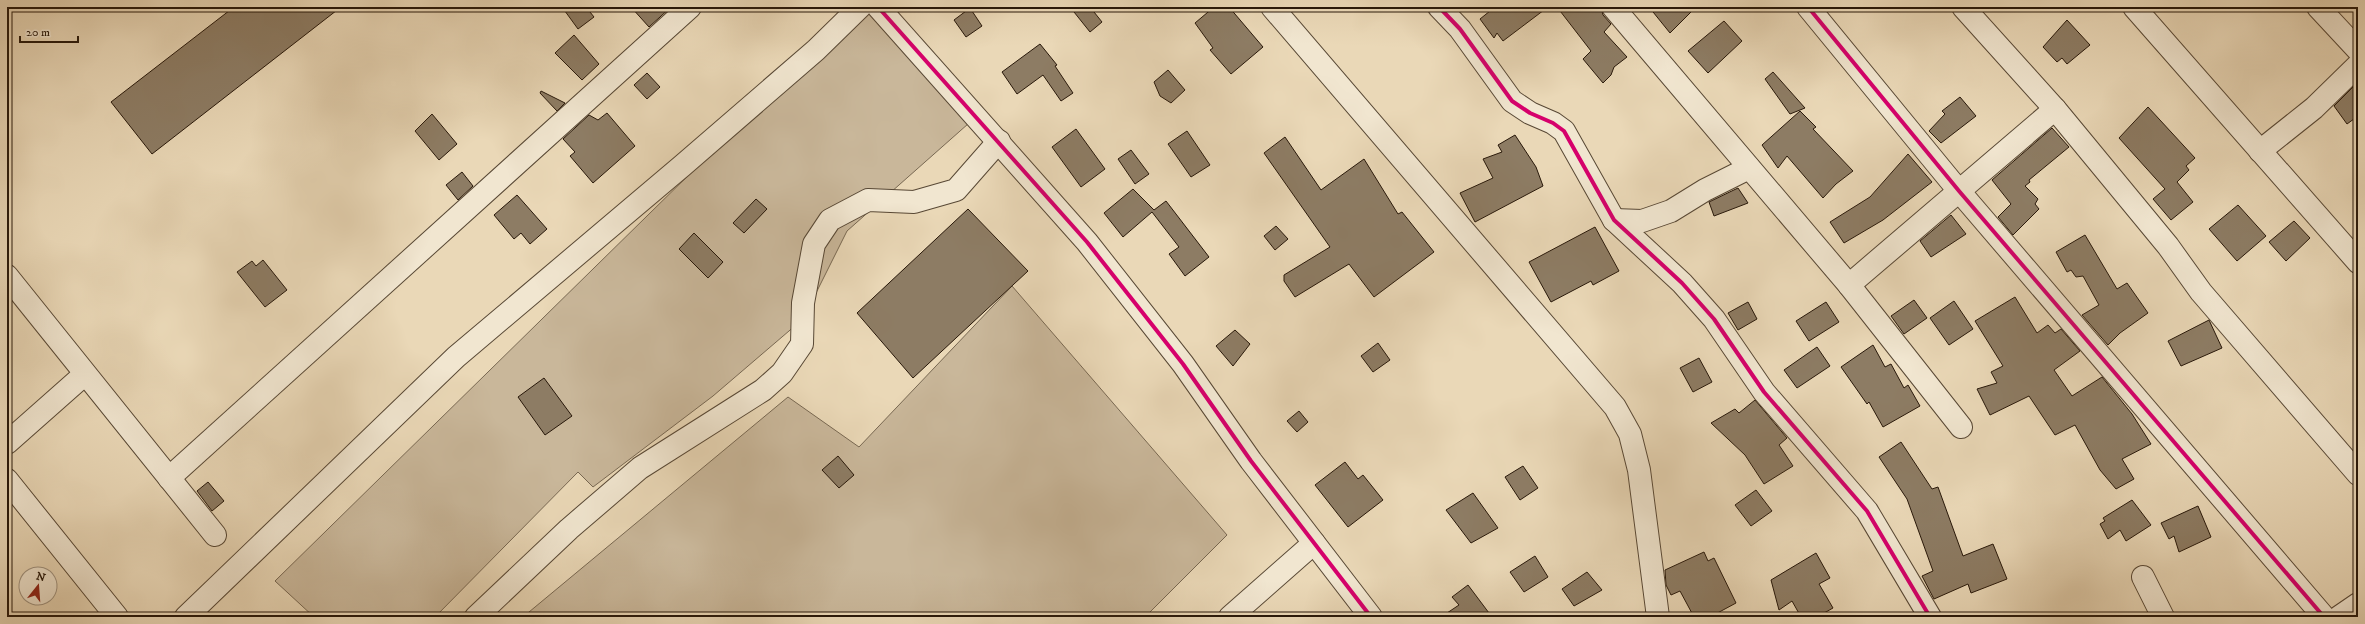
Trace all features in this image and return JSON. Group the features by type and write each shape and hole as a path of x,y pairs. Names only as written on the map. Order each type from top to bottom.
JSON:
{"street":[{"path":"169,478 690,7"},
{"path":"186,617 456,357 682,166 744,110 816,50 860,7"},
{"path":"878,7 999,141 1097,254 1184,364 1252,461 1371,617"},
{"path":"1272,7 1615,407 1630,434 1639,470 1658,617"},
{"path":"1440,7 1460,28 1512,101 1530,113 1553,123 1564,131 1614,220 1682,283 1714,319 1764,392 1867,511 1930,617"},
{"path":"1614,7 1748,168 1849,285 1961,427"},
{"path":"1808,7 1958,192 2324,617"},
{"path":"1963,7 2055,110 2168,246 2201,292 2358,474"},
{"path":"2134,7 2358,262"},
{"path":"2318,7 2358,50"},
{"path":"2260,151 2314,108 2358,65"},
{"path":"1849,285 2055,110"},
{"path":"476,617 569,529 640,468 763,390 782,373 802,344 803,303 814,244 830,220 868,200 914,202 956,190 999,141"},
{"path":"1614,220 1642,221 1671,211 1705,190 1748,168"},
{"path":"7,276 215,535"},
{"path":"7,443 85,374"},
{"path":"7,480 117,617"},
{"path":"1230,617 1314,543"},
{"path":"2143,577 2163,617"},
{"path":"2339,617 2358,604"}],"shaded area":[{"path":"860,7 878,7 977,116 847,231 803,319 713,396 593,487 578,472 435,617 314,617 275,581"},
{"path":"1012,286 1227,535 1145,617 523,617 788,397 859,447"}],"building":[{"path":"234,7 341,7 152,154 111,102"},
{"path":"562,7 586,7 594,17 578,29"},
{"path":"631,7 671,7 649,27"},
{"path":"1070,7 1090,7 1102,22 1090,32"},
{"path":"1214,7 1229,7 1263,47 1231,74 1210,50 1213,48 1195,23"},
{"path":"1495,7 1548,7 1503,41 1497,33 1494,38 1480,19"},
{"path":"1557,7 1601,7 1603,15 1611,24 1604,32 1627,57 1614,67 1611,75 1603,83 1583,59 1591,51"},
{"path":"1649,7 1696,7 1670,33"},
{"path":"970,8 982,26 966,37 954,20"},
{"path":"2067,20 2090,45 2067,64 2062,58 2057,62 2043,47"},
{"path":"1724,21 1742,41 1708,73 1688,51"},
{"path":"574,35 599,64 582,80 555,53"},
{"path":"1040,44 1057,65 1055,66 1073,93 1061,101 1043,75 1017,94 1002,72"},
{"path":"1168,70 1185,90 1171,103 1160,96 1154,82"},
{"path":"1773,72 1805,108 1790,114 1765,79"},
{"path":"647,73 660,87 647,99 634,85"},
{"path":"2358,82 2358,116 2347,124 2334,106"},
{"path":"541,91 565,103 557,111 540,93"},
{"path":"1960,97 1976,116 1941,143 1929,131 1945,114 1942,111"},
{"path":"2148,107 2195,158 2186,166 2189,170 2177,182 2193,202 2171,220 2153,199 2165,189 2119,138"},
{"path":"1800,111 1816,127 1813,129 1853,171 1836,184 1823,198 1787,156 1778,168 1762,145"},
{"path":"607,113 635,146 593,183 570,156 575,152 563,139 589,115 598,120"},
{"path":"432,114 457,144 439,160 415,131"},
{"path":"2052,128 2069,147 2029,180 2030,182 2025,186 2038,199 2035,204 2039,209 2013,235 1998,217 2011,204 1992,180"},
{"path":"1076,129 1105,169 1081,187 1052,147"},
{"path":"1187,131 1210,165 1191,177 1168,144"},
{"path":"1515,135 1536,167 1543,186 1475,222 1460,193 1493,178 1483,159 1502,152 1498,145"},
{"path":"1285,137 1321,190 1364,159 1398,214 1402,212 1434,252 1374,297 1349,264 1295,297 1284,281 1284,275 1330,247 1264,153"},
{"path":"1131,150 1149,174 1135,184 1118,159"},
{"path":"1908,154 1932,182 1883,220 1844,243 1830,222 1870,197"},
{"path":"462,172 473,186 458,200 446,185"},
{"path":"1738,188 1748,203 1714,216 1709,202"},
{"path":"1133,189 1154,210 1166,201 1209,257 1185,276 1169,254 1179,247 1152,212 1123,237 1104,213"},
{"path":"517,195 547,229 530,244 521,233 514,239 494,215"},
{"path":"756,199 767,209 744,233 733,223"},
{"path":"2238,205 2266,236 2237,261 2209,229"},
{"path":"968,209 1028,271 913,378 857,313"},
{"path":"1951,215 1966,234 1931,257 1920,241"},
{"path":"2294,221 2310,238 2286,261 2269,242"},
{"path":"1276,226 1288,239 1275,250 1264,236"},
{"path":"1595,227 1619,271 1593,285 1591,281 1551,302 1529,262"},
{"path":"694,233 723,262 708,278 679,249"},
{"path":"2085,235 2117,289 2127,283 2148,313 2120,333 2108,345 2082,315 2099,305 2083,276 2076,277 2071,270 2067,272 2056,252"},
{"path":"263,260 287,290 265,307 237,272 252,261 256,266"},
{"path":"2015,297 2037,333 2048,325 2055,333 2061,329 2080,351 2054,370 2072,396 2102,377 2132,414 2151,444 2122,459 2134,479 2116,489 2100,470 2075,425 2055,435 2029,396 1990,415 1977,389 1997,383 1991,372 2003,366 1975,321"},
{"path":"1914,300 1927,318 1904,334 1891,316"},
{"path":"1954,301 1973,329 1949,345 1930,318"},
{"path":"1748,302 1757,319 1738,330 1728,313"},
{"path":"1826,302 1839,322 1809,341 1796,321"},
{"path":"2209,320 2222,348 2181,366 2168,341"},
{"path":"1235,330 1250,344 1233,366 1216,346"},
{"path":"1378,343 1390,360 1373,372 1361,356"},
{"path":"1873,345 1885,367 1891,364 1904,388 1908,385 1920,406 1883,427 1869,402 1867,404 1841,367"},
{"path":"1817,347 1830,366 1797,388 1784,370"},
{"path":"1699,358 1712,382 1693,392 1680,368"},
{"path":"544,378 572,416 545,435 518,397"},
{"path":"1755,400 1787,438 1779,445 1793,466 1764,484 1745,455 1711,423 1735,409 1739,413"},
{"path":"1299,411 1308,422 1297,432 1287,421"},
{"path":"1901,442 1932,489 1938,487 1963,556 1993,544 2007,579 1971,593 1968,584 1934,599 1922,576 1933,571 1907,499 1879,457"},
{"path":"838,456 854,475 839,488 822,470"},
{"path":"1345,462 1358,479 1363,475 1383,500 1348,527 1315,485"},
{"path":"1523,466 1538,488 1520,500 1505,477"},
{"path":"208,482 224,501 212,511 197,491"},
{"path":"1756,490 1772,511 1751,526 1735,505"},
{"path":"1473,493 1498,528 1471,543 1446,510"},
{"path":"2132,500 2151,525 2126,541 2120,530 2108,539 2100,524 2105,521 2103,518"},
{"path":"2198,506 2211,537 2179,552 2174,536 2169,539 2161,523"},
{"path":"1704,552 1708,561 1714,558 1736,603 1710,617 1694,617 1680,591 1671,595 1666,585 1665,570"},
{"path":"1816,553 1830,578 1819,584 1833,608 1817,617 1801,617 1792,601 1779,610 1771,580"},
{"path":"1535,556 1548,577 1524,592 1510,572"},
{"path":"1587,572 1602,590 1574,606 1562,589"},
{"path":"1468,585 1492,617 1441,617 1459,605 1452,597"}],"cycle path":[{"path":"878,7 1087,242 1183,364 1251,461 1371,617"},
{"path":"1439,7 1460,29 1512,101 1530,113 1553,123 1564,131 1614,220 1682,283 1714,319 1764,392 1867,511 1930,617"},
{"path":"1808,7 1959,191 2324,617"}]}
